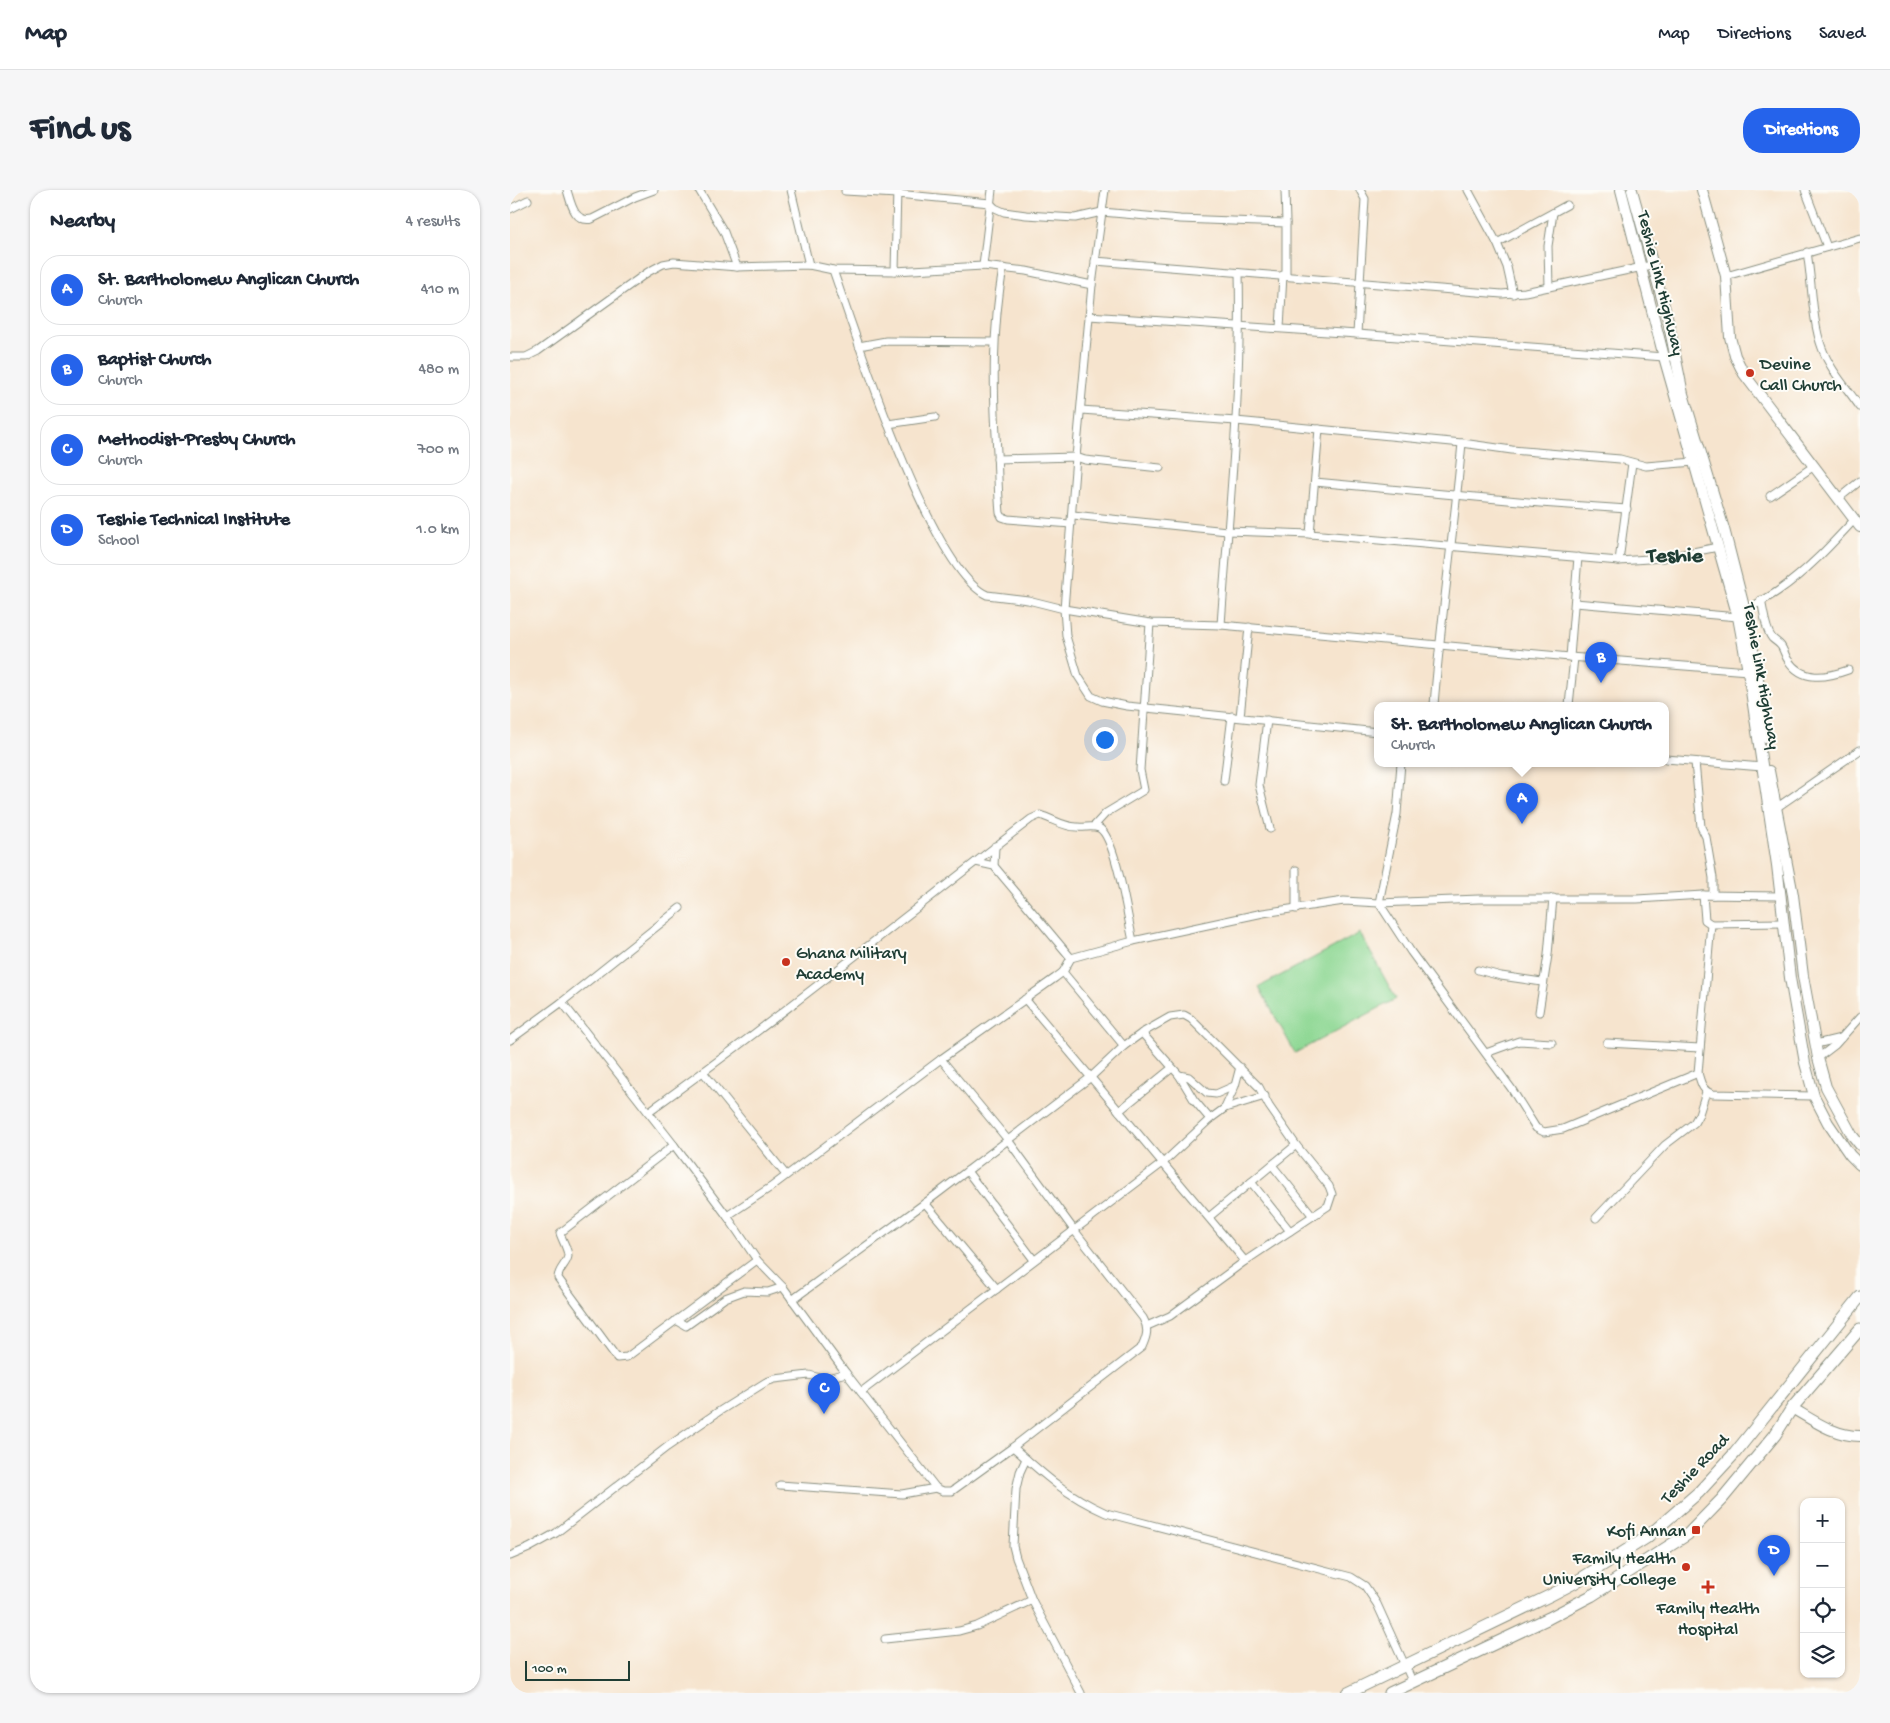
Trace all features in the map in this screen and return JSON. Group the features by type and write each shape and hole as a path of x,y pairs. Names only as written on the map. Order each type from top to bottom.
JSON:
{"main road":[{"name":"Teshie Link Highway","path":"1621,190 1664,358 1718,547 1742,614 1762,767 1793,894 1803,976 1818,1058 1826,1087 1852,1135 1860,1145"},
{"name":"Teshie Link Highway","path":"1632,190 1668,320 1683,394 1724,529 1742,614 1757,670 1773,811 1783,923 1790,978 1805,1063 1814,1096 1828,1123 1860,1165"},
{"path":"1702,190 1726,276 1730,337 1735,356 1744,374 1857,523"},
{"name":"Teshie Road","path":"1348,1693 1574,1583 1646,1538 1699,1492 1735,1453 1860,1297"},
{"path":"1390,1693 1583,1600 1688,1534 1722,1499 1775,1434 1792,1408 1860,1329"},
{"path":"1792,1408 1832,1430 1845,1435 1860,1436"}],"street":[{"path":"566,190 574,211 580,218 592,220 634,197 654,190"},
{"path":"699,190 724,232 737,267"},
{"path":"791,190 809,265"},
{"path":"983,266 992,190"},
{"path":"1105,190 1092,285 1064,609 1066,636 1078,676 1091,696 1102,702 1374,732"},
{"path":"1280,328 1286,224 1285,190"},
{"path":"1357,334 1364,199 1360,190"},
{"path":"1468,190 1497,243 1507,267 1513,294"},
{"path":"1805,190 1827,247"},
{"path":"845,191 897,192 990,203 995,208 1004,212 1026,216 1075,218 1102,212 1180,219 1286,224"},
{"path":"895,271 897,192"},
{"path":"510,209 528,200"},
{"path":"1497,243 1567,205"},
{"path":"1548,287 1548,246 1553,213"},
{"path":"1726,276 1860,238"},
{"path":"1807,252 1822,347 1828,362 1860,407"},
{"path":"1095,261 1513,294 1652,265"},
{"path":"510,357 526,357 538,351 628,285 663,264 674,262 737,267 809,265 832,270 895,271 983,266 1092,285"},
{"path":"1003,268 997,302 994,342 994,418 1000,513 1002,517 1008,519 1071,524"},
{"path":"832,270 888,424 914,488 930,520 958,567 975,588 987,595 1034,601 1064,609 1150,623 1249,627 1572,658 1748,671"},
{"path":"1221,625 1241,326 1239,272"},
{"path":"1089,316 1280,328 1664,358 1675,356"},
{"path":"859,346 886,341 994,342"},
{"path":"1081,410 1236,421 1462,443 1512,450 1620,459 1646,466 1694,462"},
{"path":"888,424 935,417"},
{"path":"1310,534 1319,429"},
{"path":"1434,702 1462,443"},
{"path":"997,459 1076,457 1085,460 1160,468"},
{"path":"1620,561 1632,463"},
{"path":"1770,496 1814,466"},
{"path":"1315,482 1457,496 1627,509"},
{"path":"1838,498 1860,482"},
{"path":"1072,515 1227,531 1310,534 1620,561 1671,556 1718,547"},
{"path":"1575,603 1742,614 1779,590 1857,523"},
{"path":"1569,702 1578,557"},
{"path":"1762,600 1768,630 1772,638 1782,646 1788,660 1795,668 1810,677 1832,676 1848,670"},
{"path":"1094,826 1106,813 1144,790 1140,770 1150,623"},
{"path":"1224,781 1249,627"},
{"path":"1267,720 1260,784 1270,829"},
{"path":"1773,811 1859,754"},
{"path":"1669,759 1762,767"},
{"path":"1694,762 1701,827 1706,837 1711,864 1713,896"},
{"path":"1400,767 1397,814 1379,904 1411,952 1511,1088 1536,1128 1544,1132 1563,1129 1698,1073"},
{"path":"648,1112 703,1072 1031,818 1040,816 1063,825 1077,827 1094,826 1102,829 1108,836 1115,857 1133,941"},
{"path":"994,866 996,846"},
{"path":"976,862 994,866 1071,958"},
{"path":"1296,870 1296,908"},
{"path":"1703,895 1705,920 1711,924 1783,923"},
{"path":"727,1216 771,1187 941,1059 1062,972 1071,958 1133,941 1263,913 1344,901 1379,904 1478,899 1636,899 1703,895 1780,896"},
{"path":"1538,1012 1548,955 1553,898"},
{"path":"510,1040 562,1002 680,908"},
{"path":"1711,924 1698,1073 1702,1086 1706,1092 1713,1094 1814,1096"},
{"path":"1478,970 1501,976 1542,982"},
{"path":"1062,972 1124,1046"},
{"path":"1025,998 1246,1261"},
{"path":"562,1002 674,1145 757,1260 783,1287 846,1373 936,1488 943,1491 952,1491 1013,1447 1142,1347 1147,1336 1148,1326 1008,1140 941,1059"},
{"path":"792,1300 1092,1077 1124,1046 1170,1017 1184,1015 1191,1019 1259,1087 1269,1106 1296,1145 1329,1186 1332,1194 1328,1206 1246,1261 1170,1316 1148,1326"},
{"path":"1818,1058 1842,1038 1860,1017"},
{"path":"1142,1033 1179,1075 1194,1100 1210,1119"},
{"path":"1816,1044 1842,1038"},
{"path":"1486,1053 1519,1041 1552,1043"},
{"path":"1607,1043 1700,1048"},
{"path":"1225,1108 1235,1086 1240,1067"},
{"path":"1118,1111 1172,1068"},
{"path":"703,1072 786,1175"},
{"path":"1179,1075 1190,1077 1207,1093 1216,1094 1235,1086"},
{"path":"1596,1218 1665,1145 1694,1123 1706,1092"},
{"path":"861,1392 1164,1162 1210,1119 1225,1108 1264,1096"},
{"path":"674,1145 560,1233 568,1258 558,1273 558,1278 617,1358 628,1357 757,1260"},
{"path":"1209,1216 1296,1145"},
{"path":"1272,1164 1313,1216"},
{"path":"967,1171 1034,1260"},
{"path":"1250,1182 1290,1231"},
{"path":"925,1203 996,1289"},
{"path":"676,1320 686,1326 725,1298 744,1291 768,1292 783,1287"},
{"path":"510,1556 556,1533 667,1447 766,1382 775,1379 809,1375 824,1379 846,1373"},
{"path":"1013,1447 1064,1491 1106,1513 1351,1577 1365,1586 1377,1604 1412,1682"},
{"path":"1026,1459 1020,1472 1016,1489 1013,1546 1032,1600 1081,1693"},
{"path":"780,1485 902,1494 936,1488"},
{"path":"885,1640 977,1626 1032,1600"}],"green space":[{"path":"1360,933 1396,999 1295,1053 1259,987"}],"place":[{"name":"Devine Call Church","path":"1750,373"},
{"name":"Baptist Church","path":"1601,683"},
{"name":"St. Bartholomew Anglican Church","path":"1522,824"},
{"name":"Ghana Military Academy","path":"786,962"},
{"name":"Methodist-Presby Church","path":"824,1414"},
{"name":"Kofi Annan","path":"1696,1530"},
{"name":"Family Health University College","path":"1686,1567"},
{"name":"Teshie Technical Institute","path":"1774,1576"},
{"name":"Family Health Hospital","path":"1708,1587"}],"district":[{"name":"Teshie","path":"1675,553"}]}
